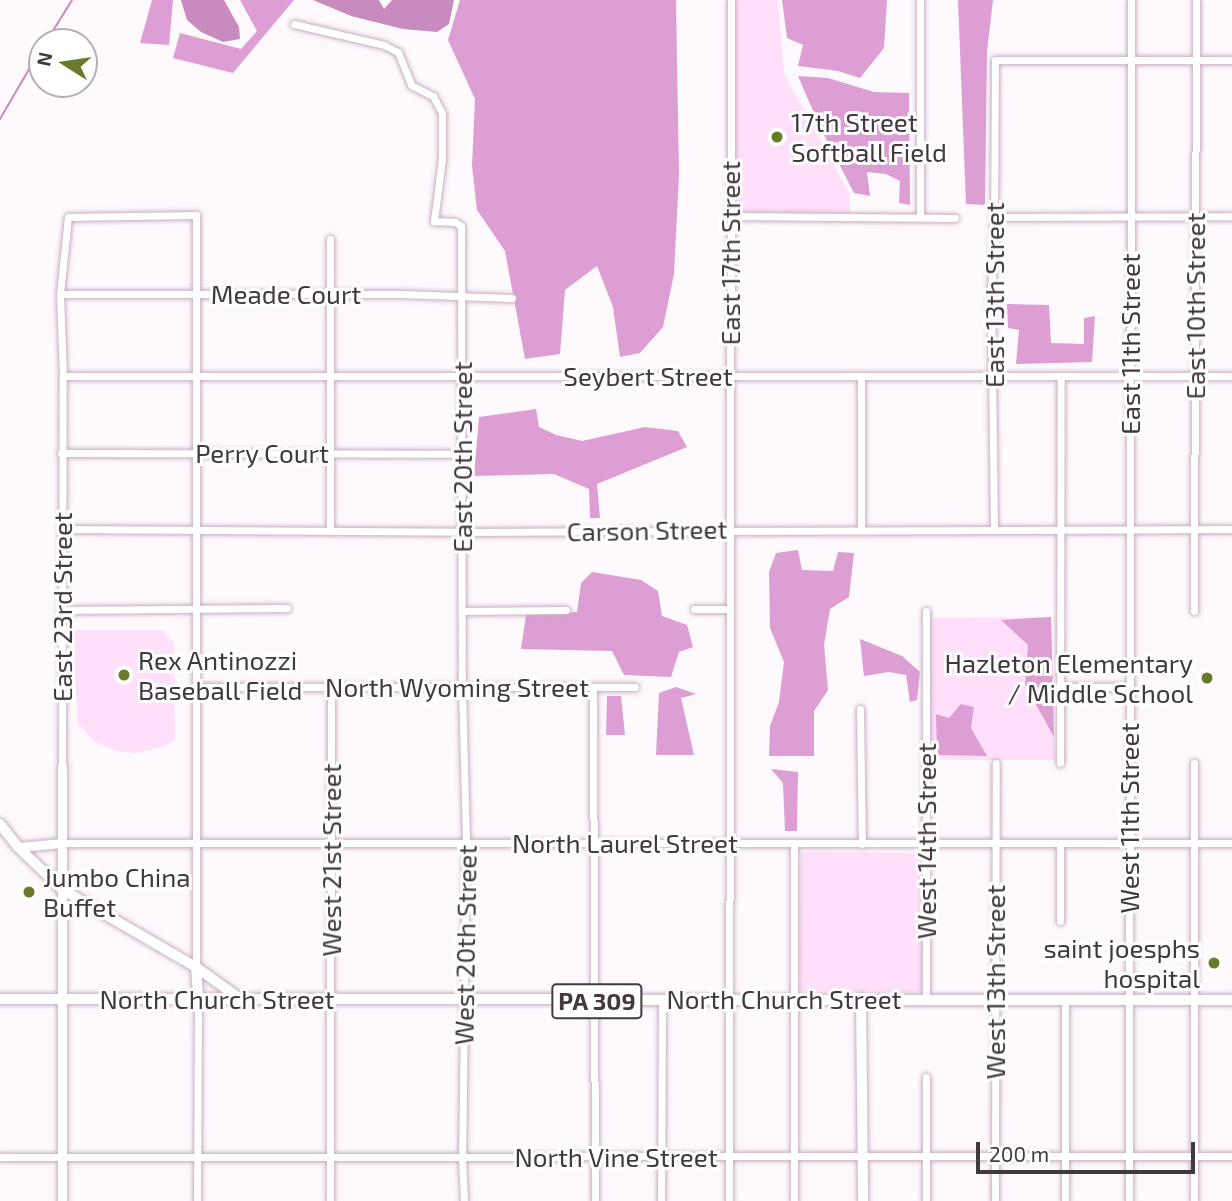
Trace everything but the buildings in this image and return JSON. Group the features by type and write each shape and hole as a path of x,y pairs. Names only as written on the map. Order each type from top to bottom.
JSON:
{"main road":[{"path":"0,824 18,847 63,890 196,967 239,998"},
{"path":"196,967 198,998"},
{"path":"861,998 863,1201"},
{"name":"North Church Street","path":"0,999 1232,1000"}],"street":[{"name":"East 17th Street","path":"729,1201 731,0"},
{"path":"920,0 920,216"},
{"name":"East 11th Street","path":"1129,687 1131,0"},
{"name":"East 10th Street","path":"1195,611 1196,0"},
{"name":"East 20th Street","path":"294,24 384,45 398,52 411,85 433,96 442,113 442,159 434,221 455,222 461,226 462,688"},
{"name":"East 13th Street","path":"994,529 991,294 995,60 1130,60"},
{"path":"1130,60 1232,60"},
{"name":"East 23rd Street","path":"62,1201 63,376 60,294 70,215 196,215 196,294"},
{"path":"730,216 955,218"},
{"path":"994,218 1232,216"},
{"path":"330,239 330,529"},
{"name":"Meade Court","path":"60,294 330,294 512,298"},
{"path":"196,294 196,967"},
{"name":"Seybert Street","path":"63,376 1232,376"},
{"path":"861,376 861,530"},
{"path":"1060,376 1060,763"},
{"name":"Perry Court","path":"61,453 462,454"},
{"name":"Carson Street","path":"62,529 463,532 730,529 1232,530"},
{"path":"61,610 287,608"},
{"path":"694,609 730,609"},
{"path":"462,611 566,610"},
{"name":"West 14th Street","path":"926,611 926,999"},
{"name":"North Wyoming Street","path":"195,687 635,687"},
{"name":"West 21st Street","path":"330,1201 331,687"},
{"path":"593,687 595,1201"},
{"path":"1060,687 1129,687"},
{"name":"West 11th Street","path":"1129,687 1129,1201"},
{"name":"West 20th Street","path":"462,688 466,843 466,998 461,1158 464,1201"},
{"path":"860,709 862,844"},
{"name":"West 13th Street","path":"995,1201 996,763"},
{"path":"1194,763 1194,1201"},
{"name":"North Laurel Street","path":"18,847 62,843 1232,844"},
{"path":"794,844 794,1201"},
{"path":"1060,844 1060,921"},
{"path":"197,1201 198,998"},
{"path":"661,1201 662,999"},
{"path":"1065,1000 1065,1201"},
{"path":"926,1077 926,1201"},
{"name":"North Vine Street","path":"0,1157 1232,1156"}],"shaded area":[{"path":"152,0 173,0 169,45 140,43"},
{"path":"181,0 224,0 239,27 240,39 223,42 201,32 187,20"},
{"path":"240,0 294,0 233,73 173,58 180,33 241,49 257,31"},
{"path":"313,0 379,0 384,9 392,0 454,0 449,24 437,32 403,29 351,16"},
{"path":"460,0 676,0 679,175 674,274 663,327 640,353 620,357 613,307 597,266 565,290 560,354 525,359 505,251 477,210 472,166 475,99 448,40"},
{"path":"735,0 778,0 784,73 850,194 850,213 734,212"},
{"path":"782,0 887,0 884,48 860,78 838,71 798,66 803,45 787,38"},
{"path":"958,0 993,0 987,51 985,205 966,204"},
{"path":"798,76 828,78 874,92 909,93 910,205 899,203 900,181 886,174 867,172 870,196 854,193 820,127"},
{"path":"1007,304 1049,305 1051,343 1084,344 1084,318 1095,316 1092,362 1016,364 1019,330 1008,328"},
{"path":"536,409 539,427 556,435 582,441 645,427 678,431 687,447 597,484 600,518 590,518 589,489 554,474 474,476 479,417"},
{"path":"798,550 802,570 833,571 838,552 854,553 849,597 830,609 824,645 828,690 814,711 814,756 769,756 770,726 779,702 784,662 770,628 769,572 776,553"},
{"path":"592,572 641,580 658,591 662,616 687,625 693,647 679,652 671,677 624,675 612,651 521,649 526,615 577,612 581,583"},
{"path":"1051,617 1055,760 930,760 930,618"},
{"path":"1051,617 1054,737 1025,685 1028,645 1001,620"},
{"name":"Rex Antinozzi Baseball Field","path":"72,630 162,630 174,643 175,740 163,747 135,753 117,751 95,742 78,724"},
{"path":"860,639 902,656 920,672 917,700 910,702 906,675 889,672 864,676"},
{"path":"676,687 696,694 681,698 694,755 656,755 659,693"},
{"path":"607,696 621,696 625,735 606,735"},
{"path":"961,704 974,707 971,728 987,756 937,755 936,714 949,718"},
{"path":"771,769 798,772 797,831 785,831 783,783"},
{"path":"801,852 923,853 922,992 800,991"}],"waterway":[{"path":"55,28 72,0"},
{"path":"0,119 28,71"}],"place":[{"name":"17th Street Softball Field","path":"777,137"},
{"name":"Rex Antinozzi Baseball Field","path":"124,675"},
{"name":"Hazleton Elementary / Middle School","path":"1207,678"},
{"name":"Jumbo China Buffet","path":"29,892"},
{"name":"saint joesphs hospital","path":"1214,963"}]}
